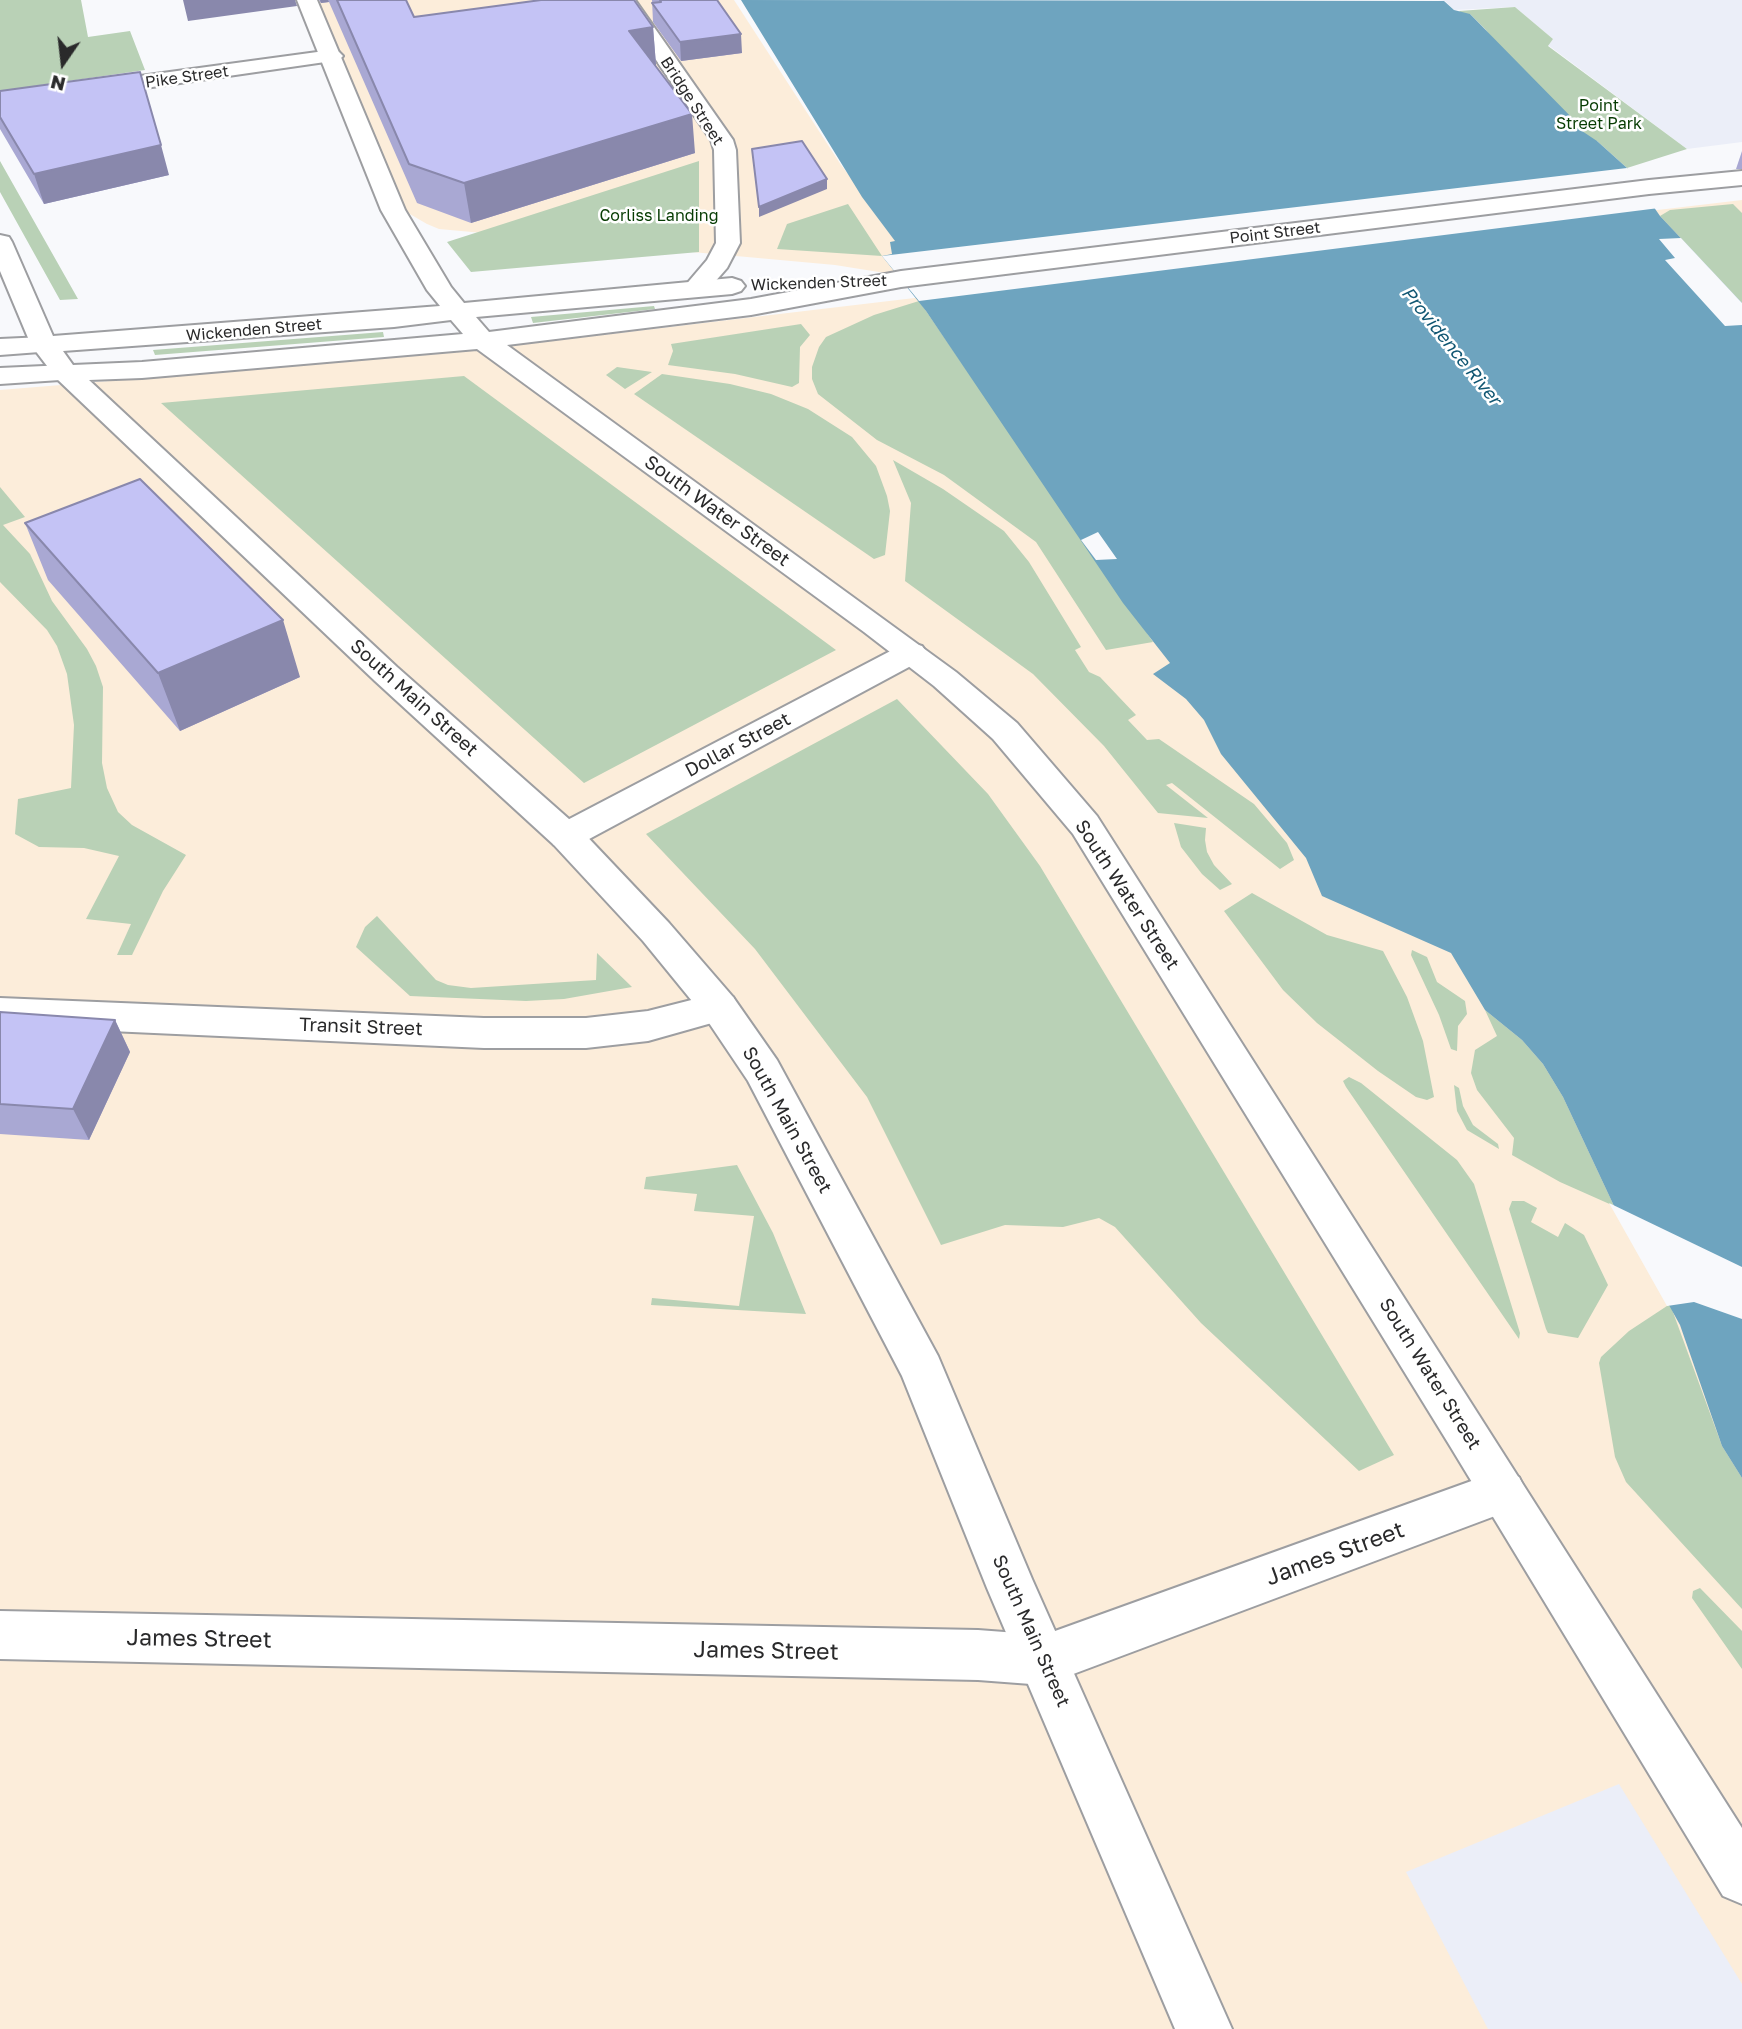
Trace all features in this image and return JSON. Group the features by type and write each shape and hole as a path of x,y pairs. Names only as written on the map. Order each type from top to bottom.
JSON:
{"main road":[{"name":"South Water Street","path":"307,0 393,211 440,290 482,340 911,653 1004,731 1085,824 1452,1408 1742,1877"},
{"name":"Bridge Street","path":"625,0 722,139 725,150 728,243 718,263 697,287"},
{"name":"Pike Street","path":"0,103 332,57"},
{"name":"Point Street","path":"1649,187 1696,171 1742,160"},
{"name":"Point Street","path":"901,279 1649,187 1742,178"},
{"name":"South Main Street","path":"0,242 44,345 66,373 386,674 566,836 656,932 719,1007 763,1071 922,1370 1011,1588 1204,2029"},
{"name":"Wickenden Street","path":"0,346 44,345 460,312 697,287 901,279"},
{"name":"Wickenden Street","path":"0,376 142,370 482,340 751,307 901,279"},
{"name":"Dollar Street","path":"566,836 911,653"},
{"name":"Transit Street","path":"0,1012 484,1032 574,1033 648,1026 719,1007"},
{"name":"James Street","path":"0,1635 964,1655 1044,1660 1502,1492"}],"shaded area":[{"path":"305,0 734,0 841,165 899,238 910,277 835,265 439,229 427,224 384,199"},
{"path":"1438,0 1742,0 1742,142 1687,149 1548,45 1553,39 1515,7 1454,10 1445,1"},
{"path":"1742,200 1742,2029 0,2029 0,390 450,353"},
{"path":"1619,1784 1742,1984 1742,2029 1488,2029 1406,1872"}],"green space":[{"path":"0,0 81,0 88,37 130,31 145,70 0,91"},
{"name":"Point Street Park","path":"1515,7 1553,39 1548,46 1687,149 1627,168 1597,141 1576,142 1485,29 1470,14 1463,15 1459,11"},
{"path":"0,161 78,299 60,300 0,192"},
{"name":"Corliss Landing","path":"699,161 699,252 471,272 447,242"},
{"path":"848,204 882,256 777,249 787,224"},
{"path":"1733,204 1742,213 1742,303 1660,216 1670,210"},
{"path":"919,301 1153,642 1106,650 1036,542 944,475 877,440 818,394 812,379 812,367 819,347 826,337 874,315"},
{"path":"654,306 655,309 533,323 531,317"},
{"path":"801,324 810,335 800,347 799,383 792,387 735,374 668,365 673,351 671,344"},
{"path":"383,332 384,337 155,355 153,350"},
{"path":"617,367 652,372 625,389 606,375"},
{"path":"662,374 730,384 771,394 808,409 852,437 876,466 887,496 890,511 885,555 874,559 634,394"},
{"path":"464,376 836,650 584,783 161,403"},
{"path":"893,460 943,489 1004,531 1029,562 1081,647 1075,650 1089,672 1100,677 1136,715 1128,720 1147,740 1159,739 1254,804 1287,843 1294,860 1280,869 1172,783 1166,785 1208,818 1158,813 1104,746 1033,674 905,581 911,503"},
{"path":"0,487 25,517 3,525 30,554 52,601 96,666 103,687 102,763 107,788 118,812 132,825 186,855 163,891 132,955 117,955 131,924 86,919 119,856 84,848 39,847 15,834 18,799 71,788 74,725 67,674 57,646 47,630 0,582"},
{"path":"897,699 988,794 1040,866 1394,1455 1359,1471 1201,1323 1115,1227 1099,1218 1063,1227 1005,1225 941,1245 867,1097 755,949 646,834"},
{"path":"1174,823 1206,828 1207,852 1214,865 1232,884 1220,890 1202,874 1181,847"},
{"path":"1252,893 1327,935 1383,951 1407,997 1423,1041 1434,1097 1427,1100 1416,1097 1378,1071 1317,1023 1283,990 1224,911"},
{"path":"377,916 436,980 448,985 471,988 596,980 597,953 632,987 564,999 526,1001 410,996 356,947 365,927"},
{"path":"1412,950 1427,957 1437,982 1465,1001 1467,1014 1458,1026 1457,1051 1451,1049 1439,1015 1411,955"},
{"path":"1485,1010 1522,1040 1543,1064 1563,1097 1614,1206 1560,1182 1512,1155 1514,1138 1477,1090 1471,1073 1475,1050 1497,1036"},
{"path":"1349,1077 1361,1083 1457,1160 1474,1184 1520,1333 1519,1339 1346,1087 1343,1081"},
{"path":"1454,1085 1459,1088 1463,1106 1473,1125 1498,1144 1499,1149 1467,1130 1457,1111"},
{"path":"737,1165 773,1233 806,1314 651,1305 652,1298 739,1306 754,1216 694,1211 697,1194 644,1189 646,1177"},
{"path":"1512,1201 1524,1201 1537,1208 1531,1222 1558,1237 1565,1223 1584,1235 1608,1285 1578,1338 1548,1333 1546,1329 1509,1209"},
{"path":"1670,1304 1722,1446 1742,1478 1742,1609 1626,1482 1615,1457 1599,1363 1601,1357 1629,1331"},
{"path":"1700,1588 1742,1631 1742,1669 1692,1598 1693,1591"}],"water":[{"name":"Providence River","path":"741,0 1444,1 1454,10 1470,14 1580,126 1576,127 1597,141 1627,168 1660,216 1742,303 1742,1478 1722,1446 1680,1325 1614,1206 1563,1097 1543,1064 1522,1040 1485,1010 1451,953 1322,896 1306,858 1221,754 1204,720 1186,699 1153,674 1170,663 1123,603 926,311 882,256 892,254 890,242 895,241 862,197"}],"pier":[{"path":"1627,168 1639,178 1659,208 919,301 882,256"},
{"path":"1681,238 1742,303 1742,325 1725,326 1665,260 1675,258 1659,239"},
{"path":"1098,532 1117,559 1096,560 1081,540"},
{"path":"1609,1203 1742,1267 1742,1319 1694,1302 1667,1306"}],"building":[{"path":"337,0 406,0 414,17 541,0 634,0 653,27 629,31 692,114 464,183 409,164"},
{"path":"660,0 717,0 741,34 680,42 652,3 661,2"},
{"path":"140,72 161,145 34,174 0,117 0,91"},
{"path":"802,141 827,179 759,207 752,149"},
{"path":"140,479 283,620 158,673 25,523"},
{"path":"0,1012 115,1020 73,1109 0,1104"}]}
